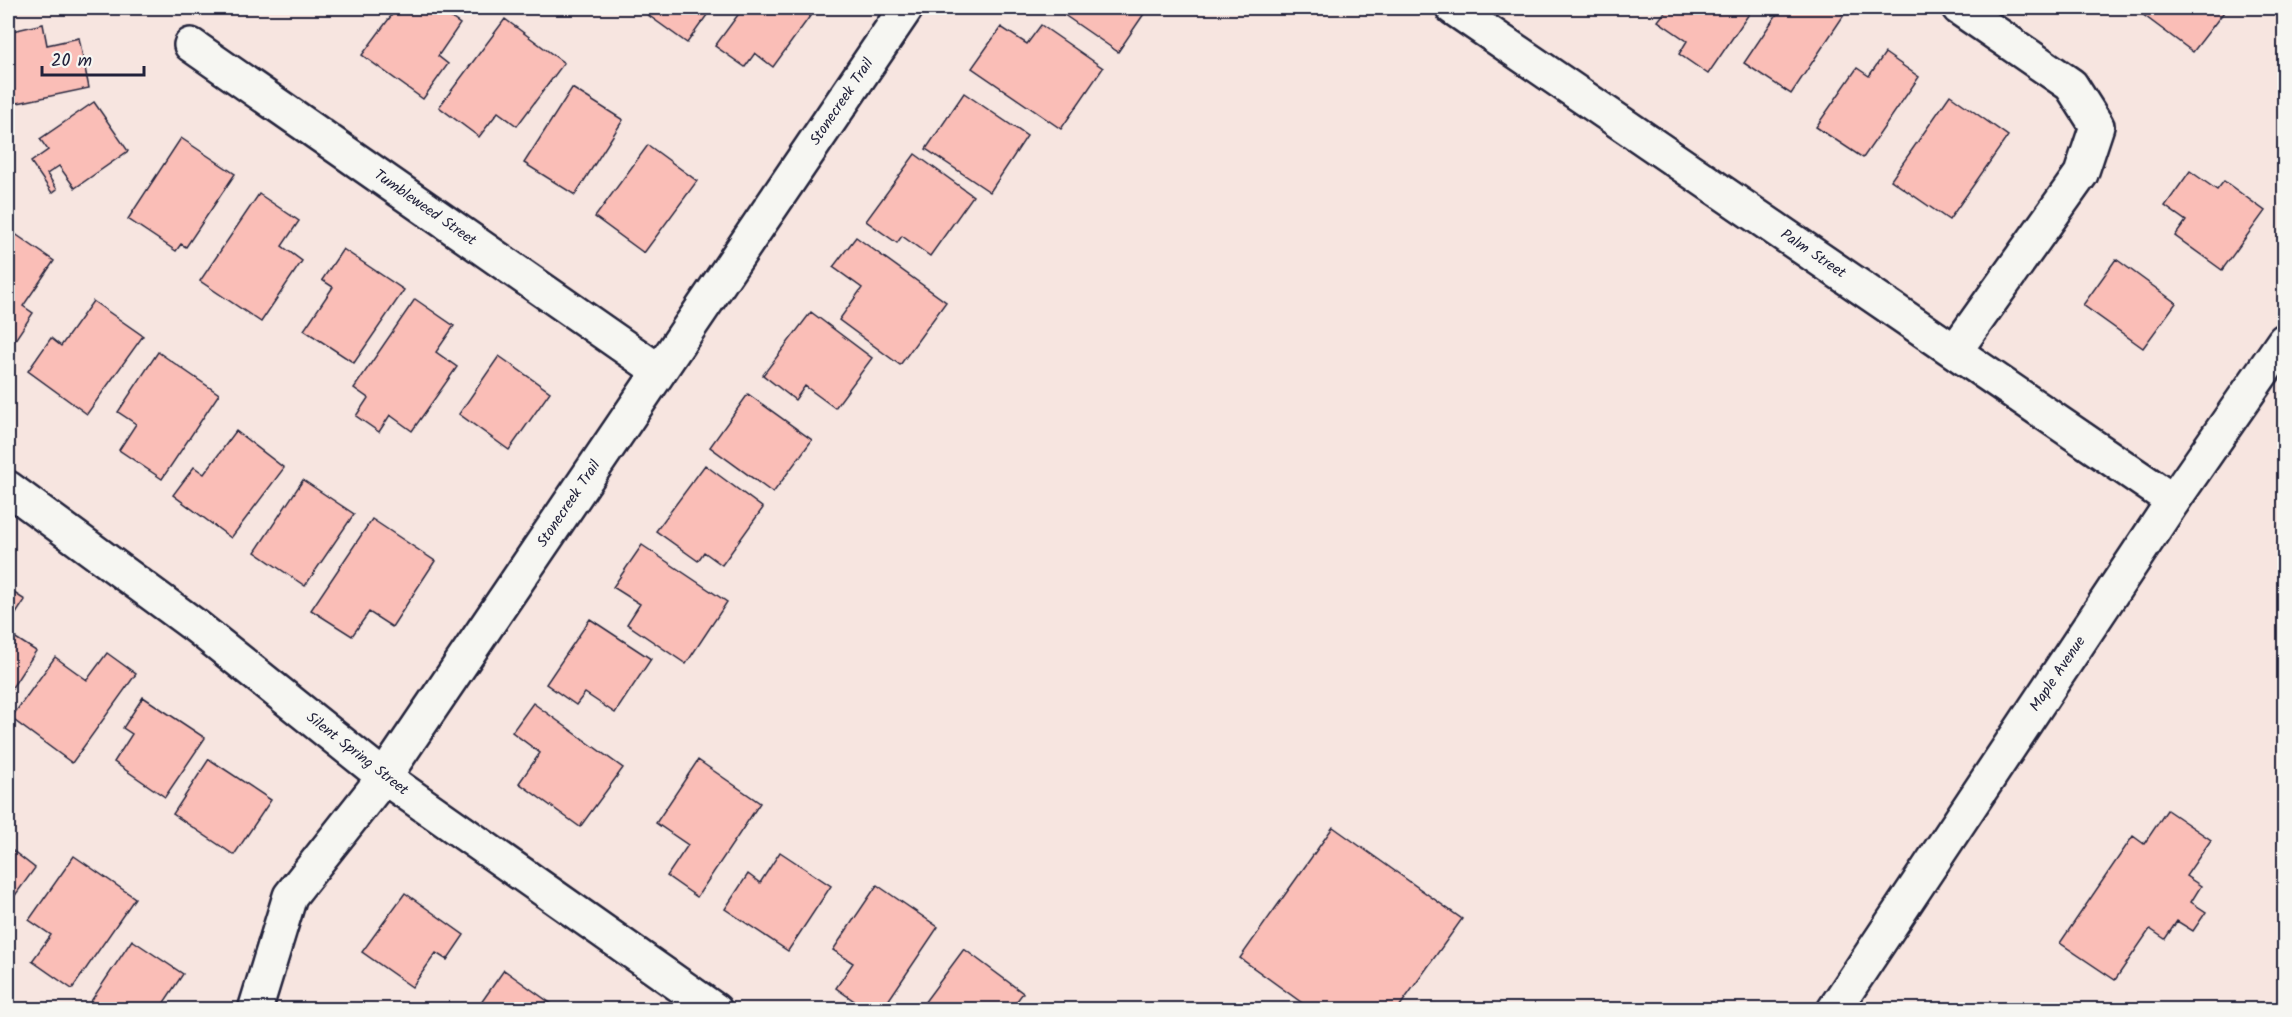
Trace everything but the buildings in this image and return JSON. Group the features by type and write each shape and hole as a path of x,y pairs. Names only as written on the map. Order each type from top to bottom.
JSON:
{"street":[{"name":"Stonecreek Trail","path":"255,1010 290,896 384,777 906,8"},
{"name":"Palm Street","path":"1453,8 2173,501"},
{"path":"1955,351 2081,174 2097,126 2071,85 1959,8"},
{"name":"Tumbleweed Street","path":"191,45 659,371"},
{"name":"Maple Avenue","path":"1834,1010 2173,501 2284,341"},
{"name":"Silent Spring Street","path":"8,488 196,627 384,777 715,1010"}]}
